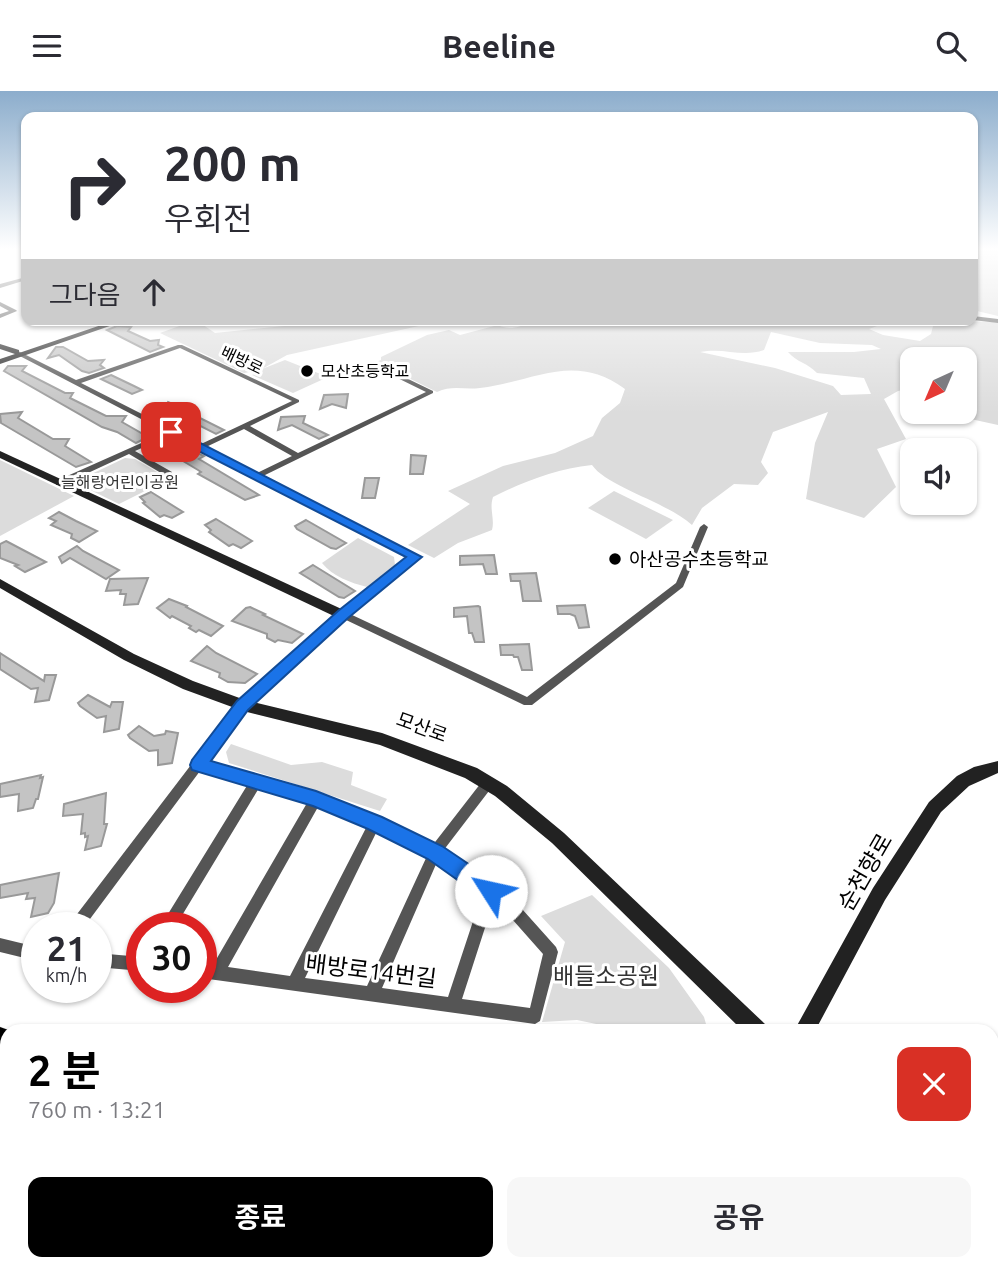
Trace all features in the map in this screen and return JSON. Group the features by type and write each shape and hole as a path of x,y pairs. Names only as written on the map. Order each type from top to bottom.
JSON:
{"street":[{"path":"0,304 14,311 0,316"},
{"path":"978,319 998,321"},
{"path":"18,354 95,326"},
{"path":"0,360 105,326"},
{"path":"0,346 415,557 343,615 243,705 87,912"},
{"name":"배방로","path":"75,383 180,346 297,401 200,447"},
{"path":"257,476 431,392 373,365"},
{"path":"245,426 298,456"},
{"path":"59,483 171,432"},
{"path":"129,451 169,474"},
{"path":"0,454 528,702 680,585 704,527"},
{"name":"모산로","path":"0,583 147,667 243,705 382,739 471,773 528,811 751,1024"},
{"path":"198,765 316,799 375,823 435,852 491,891 453,1005"},
{"name":"순천향로","path":"808,1024 879,894 935,807 962,781 998,767"},
{"path":"176,912 257,781"},
{"path":"371,995 435,852 488,783"},
{"path":"217,959 316,799"},
{"path":"294,984 375,823"},
{"name":"배방로14번길","path":"217,973 535,1016 551,952 533,929 491,891"},
{"path":"0,945 21,950"},
{"path":"716,991 738,1024"}],"green space":[{"path":"978,303 998,303 998,316 978,311"},
{"path":"978,321 993,322 998,323 998,425 977,420 977,347 900,347 900,391 884,399 905,438 877,449 896,487 864,518 806,499 815,443 828,412 773,432 761,462 768,473 758,485 734,484 702,508 692,525 668,509 610,480 592,465 541,477 493,497 492,530 458,543 434,558 408,545 470,504 448,491 503,466 555,453 593,436 602,418 620,403 625,389 606,378 571,370 499,385 453,388 437,392 376,362 427,335 449,330 460,335 494,326 877,326 869,329 883,335 920,341 931,334 933,326 978,326","holes":["771,332 820,343 872,345 881,349 854,352 788,352 817,373 864,378 871,394 841,395 833,386 775,368 700,352 748,353 764,350"]},
{"path":"179,326 205,326 215,333 284,326 419,326 287,355 262,369 285,360 328,377 293,393 252,375 260,370 244,373 160,333"},
{"name":"늘해랑어린이공원","path":"125,458 135,459 169,479 119,504 78,484 81,479"},
{"path":"0,460 74,496 0,536"},
{"path":"614,491 673,520 646,539 588,508"},
{"path":"358,538 394,557 395,565 367,587 342,578 322,563"},
{"path":"231,744 291,765 322,762 353,772 351,785 387,799 380,811 229,763 226,752"},
{"name":"배들소공원","path":"592,895 669,968 704,1017 706,1024 596,1024 577,1020 542,1022 565,942 541,916"}],"building":[{"path":"117,326 131,327 128,331 150,341 159,340 158,345 163,347 150,352 107,330"},
{"path":"56,347 63,347 88,361 104,360 100,365 104,368 89,373 59,355 48,358"},
{"path":"8,366 26,366 22,371 65,393 73,393 70,398 106,416 126,416 122,422 148,437 136,443 102,427 4,371"},
{"path":"111,375 142,390 132,394 101,379"},
{"path":"348,394 346,408 332,404 320,409 324,395"},
{"path":"168,402 224,430 216,434 165,408"},
{"path":"22,412 18,418 53,439 69,439 65,446 91,462 76,467 1,423 0,414"},
{"path":"305,416 303,423 328,435 319,439 292,425 278,430 281,417"},
{"path":"170,440 204,456 199,459 259,495 245,500 198,474 201,472 168,452 159,456 146,449"},
{"path":"411,455 426,456 423,474 410,474"},
{"path":"365,478 379,478 375,498 362,498"},
{"path":"151,492 183,512 172,518 164,515 160,517 143,503 145,502 140,497"},
{"path":"59,512 97,531 79,542 71,538 72,534 51,525 56,521 49,518"},
{"path":"216,519 252,541 241,548 233,544 229,546 209,532 211,530 205,525"},
{"path":"306,520 346,543 336,549 331,548 297,529 295,526"},
{"path":"6,541 46,562 25,572 15,566 18,565 0,558 0,544"},
{"path":"77,546 119,570 106,579 70,558 62,563 59,557"},
{"path":"494,555 497,574 486,574 483,564 460,565 460,556"},
{"path":"313,565 355,591 344,598 339,597 300,573"},
{"path":"536,573 541,601 523,601 520,581 511,581 510,574"},
{"path":"148,578 138,604 124,605 126,594 120,594 121,590 106,591 110,579"},
{"path":"169,599 223,626 211,636 199,630 196,632 189,628 191,626 172,616 170,618 157,608"},
{"path":"585,605 589,627 579,628 575,616 558,614 557,606"},
{"path":"478,606 484,642 475,642 472,633 469,633 467,616 454,617 454,608"},
{"path":"250,607 303,634 292,643 278,640 275,642 267,638 267,634 232,621"},
{"path":"529,644 532,670 522,670 518,657 501,655 500,645"},
{"path":"207,646 257,674 245,683 228,682 219,677 220,673 191,661"},
{"path":"0,653 44,681 45,675 56,675 49,700 35,702 38,688 31,689 0,669"},
{"path":"88,695 110,707 112,702 123,702 119,729 104,732 106,716 97,718 80,706 78,703"},
{"path":"139,726 154,736 165,734 166,731 178,733 172,763 158,765 158,750 149,751 130,738 128,735"},
{"path":"41,775 40,778 43,777 38,799 33,808 18,811 19,794 0,797 0,784"},
{"path":"106,793 104,824 107,824 101,846 85,850 88,836 81,834 83,814 63,816 64,804"},
{"path":"59,873 54,903 49,912 32,912 35,898 26,899 28,893 0,898 0,885"}],"place":[{"name":"모산초등학교","path":"307,371"},
{"name":"아산공수초등학교","path":"615,559"}],"route":[{"path":"171,432 415,557 343,615 243,705 198,765 316,799 375,823 435,852 491,891"}]}
